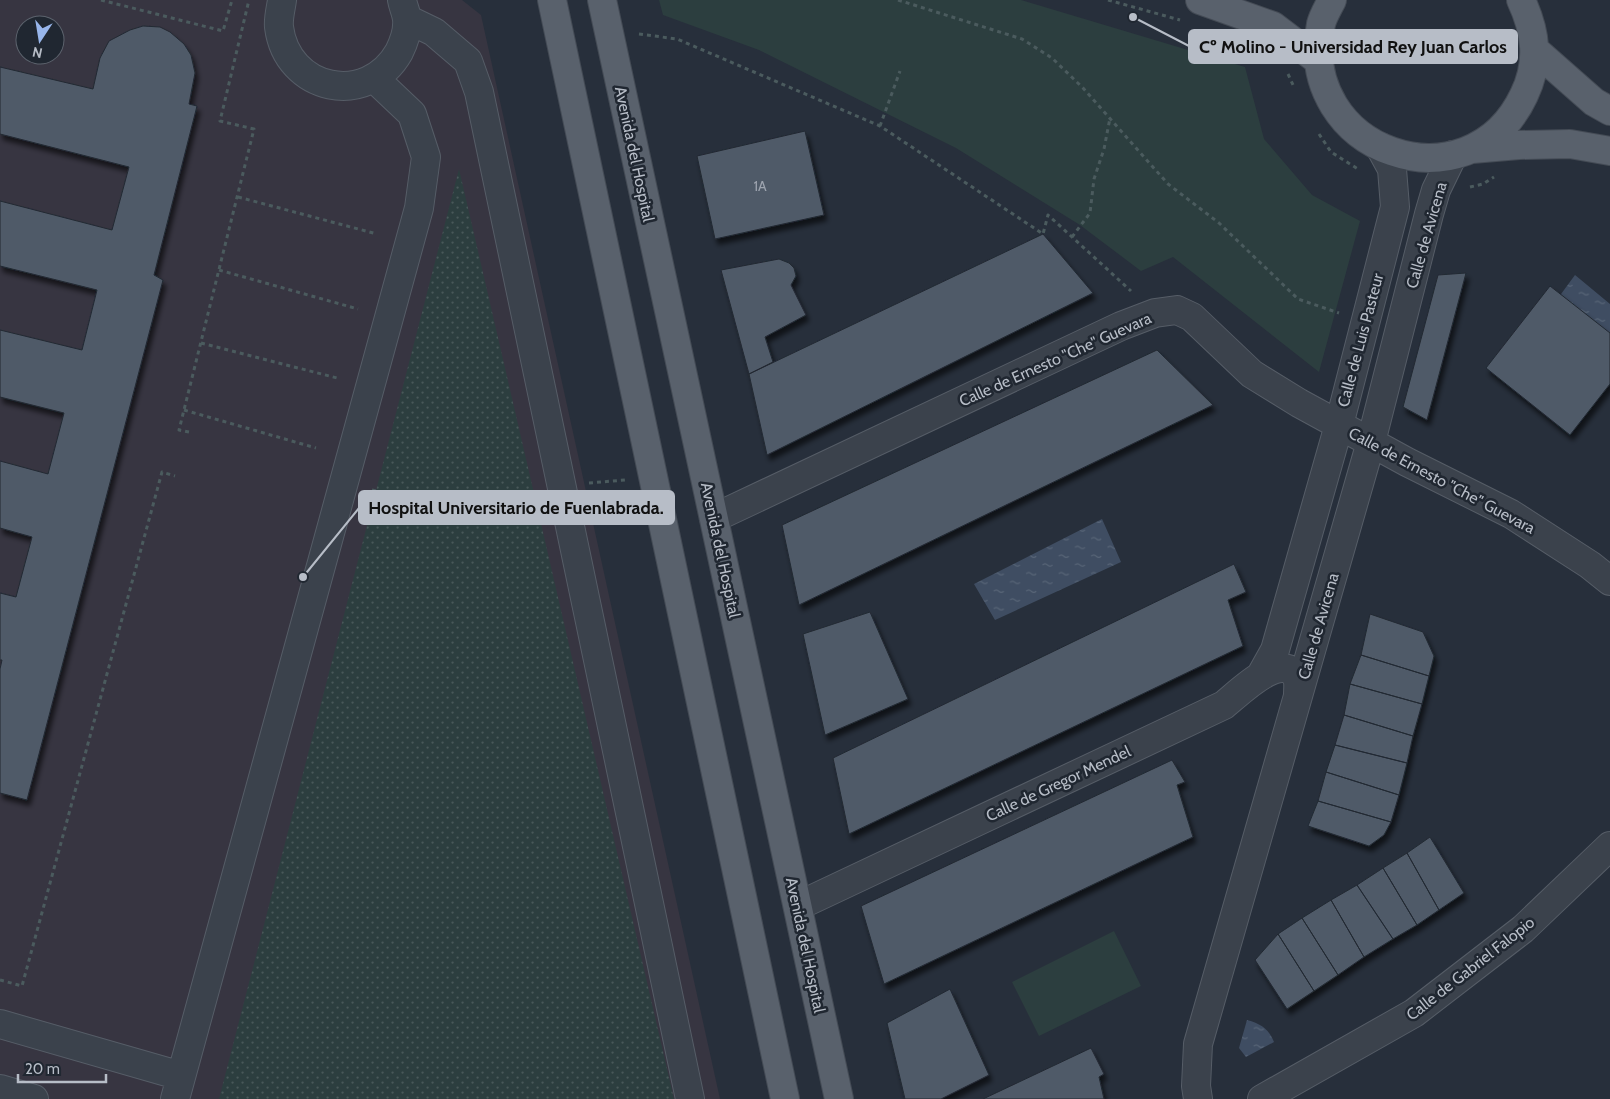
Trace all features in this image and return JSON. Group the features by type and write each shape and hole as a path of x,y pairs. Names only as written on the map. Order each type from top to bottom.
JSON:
{"main road":[{"path":"552,0 785,1099"},
{"name":"Avenida del Hospital","path":"602,0 839,1099"},
{"path":"1200,0 1273,26 1319,61"},
{"path":"1332,0 1321,23 1319,61 1325,88 1338,112 1357,133 1380,148 1404,156 1428,158 1462,152 1570,144 1610,151"},
{"path":"1462,152 1497,132 1517,109 1531,81 1535,50 1531,20 1521,0"},
{"path":"1535,50 1594,102 1610,111"}],"street":[{"path":"282,0 278,25 285,50 300,71 323,84 349,86 374,78 392,63 404,43 404,10"},
{"path":"404,10 468,61 479,92 690,1099"},
{"path":"0,1024 178,1087 420,208 426,157 412,114 374,78"},
{"name":"Calle de Luis Pasteur","path":"1261,675 1276,650 1338,425 1395,207 1392,169 1380,148"},
{"name":"Calle de Avicena","path":"1198,1099 1196,1086 1198,1044 1371,442 1429,214 1436,190 1462,152"},
{"name":"Calle de Ernesto \"Che\" Guevara","path":"714,518 1120,326 1155,314 1177,310 1192,317 1252,374 1338,425 1511,514 1590,565 1610,581"},
{"name":"Calle de Gregor Mendel","path":"798,906 1224,705 1261,675 1279,668 1290,670 1297,678 1298,694"},
{"name":"Calle de Gabriel Falopio","path":"1262,1099 1414,1013 1524,929 1610,846"},
{"path":"0,1089 34,1099"}],"path":[{"path":"101,0 223,31 232,0"},
{"path":"190,432 179,430 254,129 220,121 249,0"},
{"path":"898,0 1022,39 1052,58 1083,88 1168,184 1219,223 1298,299 1336,312 1366,319"},
{"path":"609,31 677,39 880,126 1043,234 1048,215 1155,314"},
{"path":"880,126 900,71"},
{"path":"1072,237 1090,213 1094,179 1104,149 1110,118"},
{"path":"238,197 377,234"},
{"path":"219,270 358,309"},
{"path":"201,343 337,378"},
{"path":"184,410 316,448"},
{"path":"348,469 367,489 422,502 501,507 561,486 653,477"},
{"path":"0,980 22,986 162,472 175,476"}],"shaded area":[{"path":"0,0 462,0 481,15 720,1099 0,1099"},
{"path":"659,0 1021,0 1245,67 1264,139 1312,195 1360,221 1319,372 1173,257 1141,271 1080,225 956,148 759,50 663,15"},
{"path":"459,169 674,1099 219,1099"},
{"path":"1114,931 1141,986 1039,1036 1012,982"}],"water":[{"path":"1575,275 1610,304 1610,350 1553,305"},
{"path":"1102,519 1121,562 995,620 974,584"},
{"path":"1247,1020 1263,1027 1274,1042 1246,1057 1239,1048"}],"building":[{"path":"143,26 160,27 170,32 184,44 191,55 195,73 189,104 197,106 154,275 163,280 27,800 0,793 0,669 2,660 0,660 0,593 16,597 32,537 0,528 0,461 48,474 64,413 0,397 0,330 82,350 97,290 0,266 0,201 112,230 129,167 0,134 0,67 93,89 100,58 109,41 130,30"},
{"path":"805,131 824,215 715,239 697,156"},
{"path":"1043,234 1093,293 767,455 749,374"},
{"path":"779,259 789,263 794,268 796,276 791,285 806,315 765,337 773,362 749,374 721,270"},
{"path":"1466,273 1427,420 1403,407 1438,275"},
{"path":"1550,286 1610,333 1610,384 1570,435 1486,368"},
{"path":"1157,350 1213,405 799,605 782,525"},
{"path":"1234,564 1246,592 1228,600 1243,646 849,834 833,758"},
{"path":"870,612 908,699 825,735 803,634"},
{"path":"1370,614 1423,632 1434,656 1429,676 1361,655"},
{"path":"1361,655 1429,676 1422,704 1350,684"},
{"path":"1350,684 1422,704 1413,736 1344,715"},
{"path":"1344,715 1413,736 1407,763 1335,745"},
{"path":"1335,745 1407,763 1399,795 1326,772"},
{"path":"1172,760 1185,782 1177,785 1193,837 884,984 861,906"},
{"path":"1326,772 1399,795 1391,822 1318,801"},
{"path":"1318,801 1391,822 1384,835 1369,846 1308,826"},
{"path":"1430,837 1464,893 1439,910 1407,853"},
{"path":"1407,853 1439,910 1417,925 1383,868"},
{"path":"1383,868 1417,925 1393,939 1357,885"},
{"path":"1357,885 1393,939 1364,957 1331,900"},
{"path":"1331,900 1364,957 1338,975 1302,918"},
{"path":"1302,918 1338,975 1314,991 1278,934"},
{"path":"1278,934 1314,991 1287,1009 1255,960"},
{"path":"950,989 989,1075 941,1099 905,1099 887,1023"},
{"path":"1091,1048 1104,1074 1099,1077 1104,1099 983,1099"}],"place":[{"name":"Cº Molino - Universidad Rey Juan Carlos","path":"1133,17"},
{"name":"Hospital Universitario de Fuenlabrada.","path":"303,577"}]}
